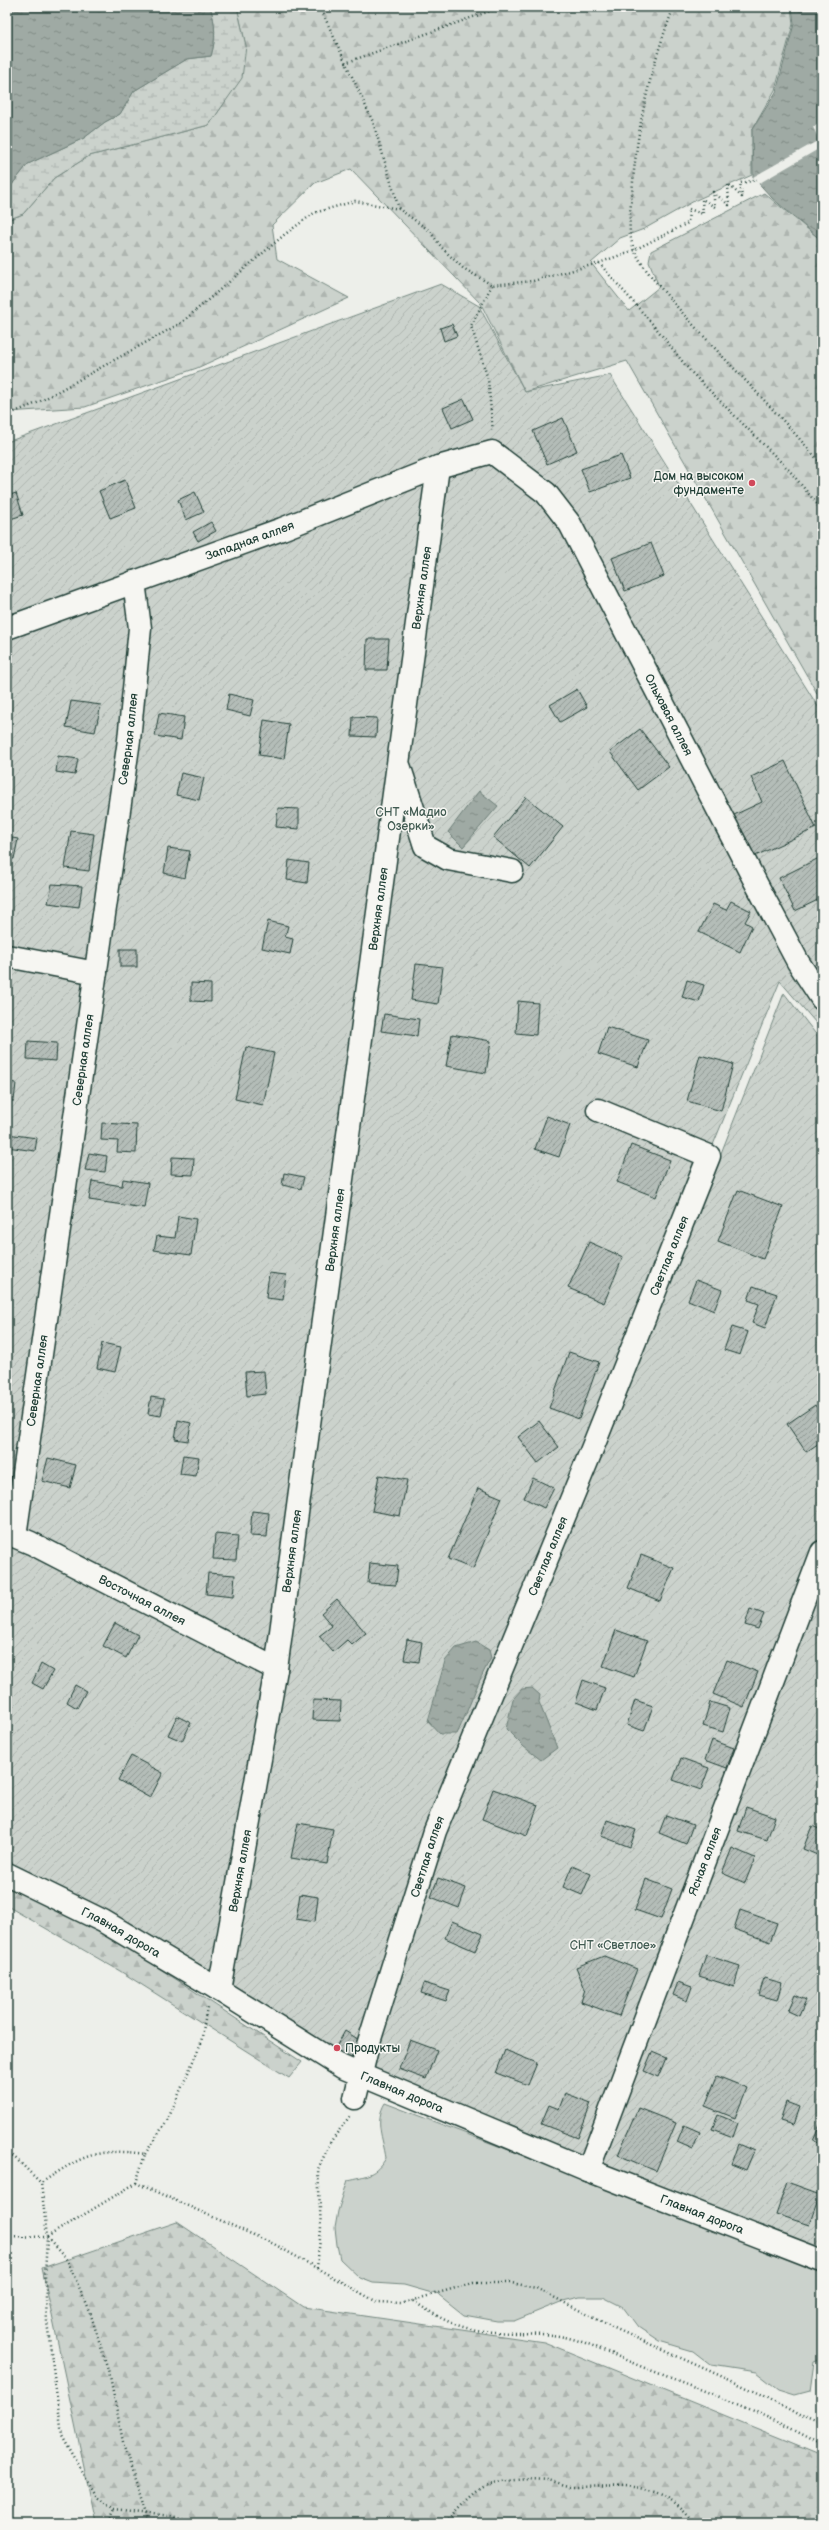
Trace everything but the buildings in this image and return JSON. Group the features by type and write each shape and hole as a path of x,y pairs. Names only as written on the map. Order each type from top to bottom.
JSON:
{"street":[{"name":"Западная аллея","path":"7,628 282,529 438,467 492,452"},
{"name":"Ольховая аллея","path":"492,452 546,493 570,524 757,885 798,962 822,999"},
{"name":"Верхняя аллея","path":"215,1987 276,1669 438,467"},
{"name":"Северная аллея","path":"11,1535 96,974 129,740 139,635 134,582"},
{"path":"398,762 425,846 448,859 512,871"},
{"path":"7,956 96,974"},
{"name":"Светлая аллея","path":"360,2074 435,1831 592,1449 709,1156 598,1110"},
{"name":"Восточная аллея","path":"11,1535 276,1669"},
{"name":"Ясная аллея","path":"588,2170 822,1552"},
{"name":"Главная дорога","path":"7,1874 103,1921 215,1987 342,2067 588,2170 822,2261"},
{"path":"355,2098 360,2074"}],"path":[{"path":"320,7 373,122 399,209"},
{"path":"345,63 501,7"},
{"path":"674,7 656,57 634,157 630,225 634,250 659,285 692,324 796,434 822,465"},
{"path":"7,415 38,403 181,323 284,235 314,213 355,201 399,209 430,231 442,248 463,268 492,285 533,281 599,264 634,250 688,223 689,210 703,214 702,199 715,207 713,192 729,205 728,184 742,197 740,183 757,180"},
{"path":"599,264 656,328 690,371 789,470 822,510"},
{"path":"492,285 471,326 488,379 494,427 492,452"},
{"path":"7,2236 47,2237 136,2183 145,2154 168,2119 201,2043 215,1987"},
{"path":"317,2268 321,2229 318,2169 331,2142 350,2120 355,2098"},
{"path":"7,2150 41,2183 47,2237 45,2276 47,2322 62,2435 97,2497 114,2510 203,2523"},
{"path":"41,2183 74,2161 90,2154 120,2151 145,2154"},
{"path":"136,2183 274,2244 317,2268 353,2291 377,2302 403,2303 473,2284 512,2283 536,2288 612,2327 763,2395 799,2416 822,2425"},
{"path":"47,2237 66,2260 90,2312 110,2376 124,2447 148,2523"},
{"path":"412,2301 439,2318 468,2328 537,2332 568,2338 599,2347 643,2367 755,2411 822,2445"},
{"path":"446,2523 488,2485 528,2480 547,2480 569,2486 620,2484 657,2491 686,2512 695,2523"},
{"path":"108,2523 114,2510"}],"green space":[{"path":"210,7 237,7 246,46 242,78 209,125 89,156 54,178 23,214 7,220 7,191 28,164 84,138 105,122 120,114 134,91 187,59 211,56 215,32"},
{"path":"237,7 791,7 793,24 775,90 752,130 752,175 696,200 644,229 620,238 591,263 629,311 659,287 649,261 651,251 764,193 822,241 822,702 627,361 525,392 481,304 351,169 315,183 272,225 277,259 349,298 197,368 85,407 7,412 7,220 23,214 54,178 89,156 209,125 223,105 246,46"},
{"name":"СНТ «Мадио Озерки»","path":"441,284 479,306 525,392 610,375 822,713 822,1030 780,981 438,1818 602,1456 784,993 822,1042 822,2249 342,2067 7,1879 7,442"},
{"path":"7,1884 101,1930 302,2062 289,2078 120,1971 7,1906"},
{"path":"385,2103 822,2269 822,2359 814,2362 810,2391 795,2395 779,2390 756,2372 711,2365 693,2351 659,2341 638,2327 623,2307 603,2297 580,2297 563,2301 514,2321 497,2321 464,2315 439,2295 404,2285 373,2283 360,2278 340,2259 335,2228 338,2211 348,2180 370,2174 382,2164 386,2158 380,2130 380,2116"},
{"path":"177,2222 303,2307 544,2342 822,2455 822,2523 96,2523 42,2268"}],"water":[{"path":"7,7 210,7 214,25 213,50 211,56 187,59 134,91 120,114 105,122 84,138 28,164 7,191"},
{"path":"792,7 822,7 822,241 772,198 753,177 752,130 776,92 794,24"},
{"path":"479,791 498,806 463,847 448,832"},
{"path":"476,1642 489,1650 491,1658 481,1676 457,1734 440,1734 428,1721 445,1661 456,1648"},
{"path":"532,1688 540,1695 539,1702 557,1748 541,1760 524,1747 506,1729 513,1699 522,1689"}],"pier":[{"path":"822,122 822,147 758,184 753,177 819,140 813,127"}],"place":[{"name":"Дом на высоком фундаменте","path":"752,483"},
{"name":"Продукты","path":"337,2048"}],"park label":[{"name":"СНТ «Светлое»","path":"613,1945"}]}
